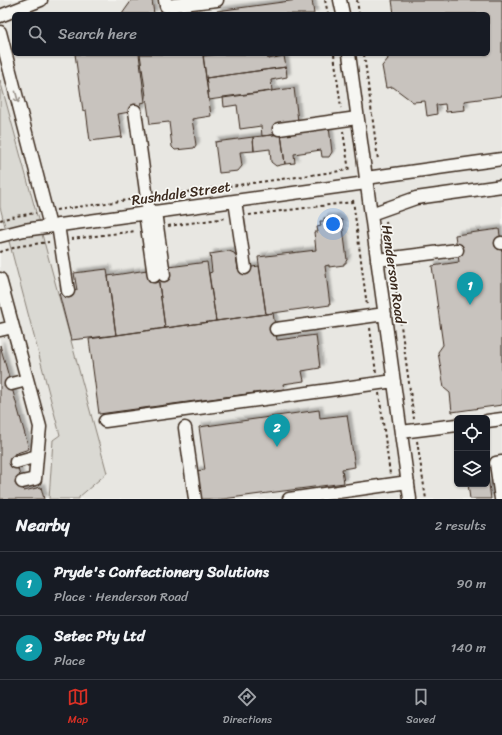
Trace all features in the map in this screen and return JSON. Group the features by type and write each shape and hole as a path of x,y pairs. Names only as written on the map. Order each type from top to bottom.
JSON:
{"street":[{"path":"0,16 41,0"},
{"path":"165,0 166,6 217,0"},
{"path":"340,0 343,12"},
{"path":"0,32 46,212 60,240 68,291"},
{"name":"Henderson Road","path":"349,56 410,499"},
{"path":"135,111 146,198 150,213 159,276"},
{"path":"279,129 357,118"},
{"name":"Rushdale Street","path":"0,236 15,232 54,226 366,181 502,158"},
{"path":"371,214 416,198 502,186"},
{"path":"235,201 245,268"},
{"path":"377,260 457,250"},
{"path":"0,279 40,426 35,479 22,482"},
{"path":"276,329 385,314"},
{"path":"0,330 13,327"},
{"path":"11,384 27,380"},
{"path":"104,421 394,381"},
{"path":"490,420 502,418"},
{"path":"401,432 454,425"},
{"path":"185,428 195,499"},
{"path":"16,462 37,456"},
{"path":"501,499 496,463 502,462"},
{"path":"289,499 408,482"}],"path":[{"path":"325,0 328,12"},
{"path":"357,0 359,12"},
{"path":"364,56 378,160"},
{"path":"0,220 16,216 348,170"},
{"path":"0,252 20,246 60,240 353,201 391,484"},
{"path":"385,209 426,499"}],"shaded area":[{"path":"0,0 502,0 502,499 79,499 47,256 0,80"},
{"path":"0,80 107,473 79,497 79,499 49,499 53,440 60,435 0,207"},
{"path":"0,207 60,435 53,441 49,499 0,499"}],"building":[{"path":"132,0 152,0 154,12 123,12"},
{"path":"297,0 312,0 314,12 217,12"},
{"path":"392,0 502,0 502,96 464,101 465,110 446,112 445,104 436,105 437,114 427,116 425,101 413,102 393,87 386,88 382,66 388,59 387,56 490,56 490,12 394,12"},
{"path":"75,56 139,56 145,102 141,103 142,110 118,114 122,137 90,141 86,110 83,111"},
{"path":"140,56 203,56 211,116 192,119 196,145 194,148 175,150 172,147 169,122 150,124"},
{"path":"203,56 267,56 268,59 284,56 286,67 206,78"},
{"path":"286,67 287,77 271,80 272,91 209,100 206,78"},
{"path":"294,88 298,121 281,134 262,136 261,126 240,129 237,105 224,107 223,97"},
{"path":"329,127 332,152 329,157 322,157 321,150 294,154 295,163 285,164 281,134"},
{"path":"281,134 285,164 276,166 271,162 270,149 254,151 253,137"},
{"path":"253,137 254,151 240,152 242,166 238,171 219,173 215,142"},
{"path":"337,217 338,219 342,220 347,260 344,265 329,267 329,265 325,266 330,305 266,314 258,257 316,250 314,232 318,232 317,227 321,226 320,221 324,221 324,218"},
{"path":"499,229 502,248 502,405 452,412 450,393 444,388 438,352 443,345 432,266 459,262 455,235"},
{"path":"229,251 234,253 236,256 238,269 259,266 266,314 216,321 209,273 212,272 210,254"},
{"path":"207,262 216,321 165,328 158,276 169,267"},
{"path":"107,269 116,335 71,340 59,293 77,290 74,273"},
{"path":"147,270 148,277 158,276 165,328 116,335 108,276"},
{"path":"273,313 277,340 316,335 320,368 302,371 304,381 283,384 284,389 99,414 89,339"},
{"path":"0,345 29,449 14,454 24,491 41,487 44,499 0,499"},
{"path":"319,410 320,418 347,415 355,467 342,469 344,483 223,499 199,499 195,471 205,470 199,427"},
{"path":"468,487 489,487 491,499 470,499"}],"place":[{"name":"Pryde's Confectionery Solutions","path":"470,305"},
{"name":"Setec Pty Ltd","path":"277,447"}]}
